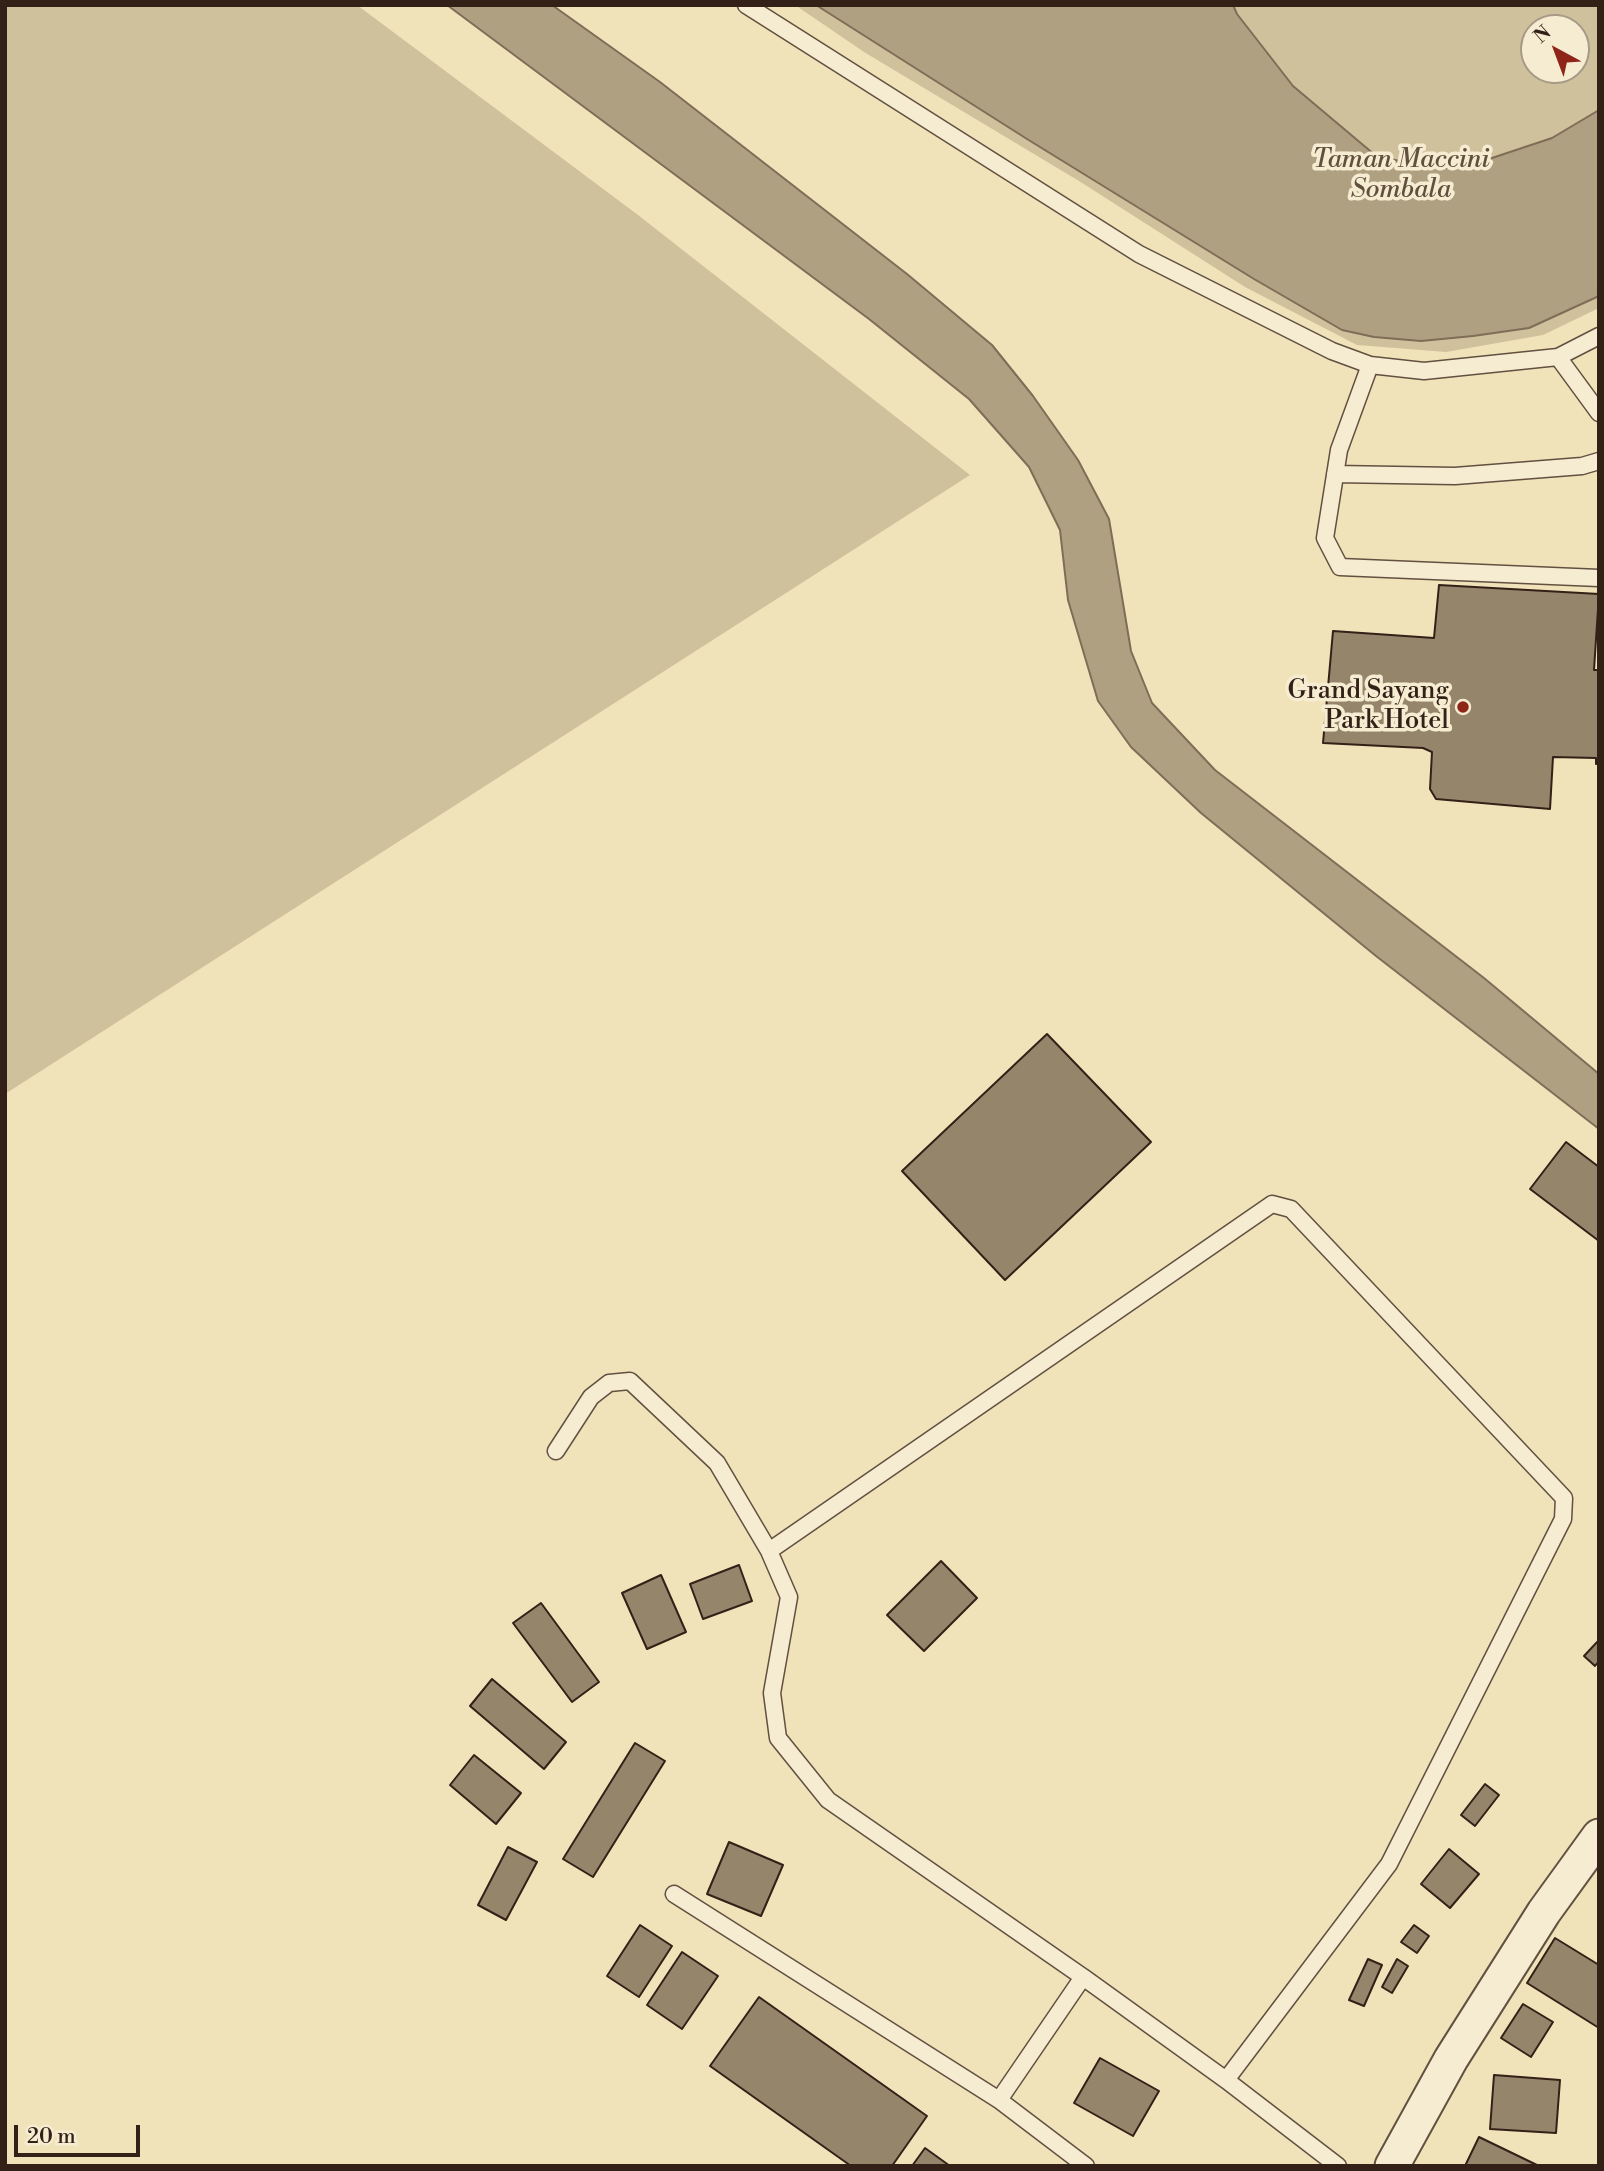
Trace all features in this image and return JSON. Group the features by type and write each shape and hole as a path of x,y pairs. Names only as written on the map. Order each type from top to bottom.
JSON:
{"street":[{"path":"1392,2166 1451,2059 1544,1912 1599,1836"}],"lane":[{"path":"746,5 1139,254 1332,351 1370,365 1424,372 1558,357 1599,336"},
{"path":"1558,357 1599,413"},
{"path":"1370,365 1339,450 1325,538 1340,567 1599,578"},
{"path":"1335,474 1455,476 1582,466 1599,461"},
{"path":"769,1551 1272,1205 1291,1209 1564,1498 1563,1519 1389,1864 1226,2080"},
{"path":"556,1451 590,1397 609,1383 631,1381 717,1463 769,1551 789,1597 772,1693 778,1738 828,1800 1083,1977 1226,2080 1338,2166"},
{"path":"674,1894 999,2100 1086,2166"},
{"path":"999,2100 1083,1977"}],"green space":[{"path":"5,5 357,5 638,215 970,475 5,1094"},
{"name":"Taman Maccini Sombala","path":"795,5 1599,5 1599,308 1543,335 1446,352 1357,345 1245,287 1079,181 864,52"}],"shaded area":[{"path":"447,5 552,5 660,82 907,274 992,345 1033,396 1078,460 1109,519 1131,651 1152,703 1215,770 1484,978 1599,1074 1599,1129 1376,956 1201,813 1131,747 1098,701 1068,600 1060,530 1029,467 969,399 869,319"},
{"name":"Taman Maccini Sombala","path":"816,5 1233,5 1237,14 1293,86 1375,155 1415,165 1449,168 1492,158 1552,138 1599,110 1599,296 1529,328 1473,336 1421,341 1374,337 1342,330 1027,139"}],"building":[{"name":"Grand Sayang Park Hotel","path":"1439,585 1599,594 1594,670 1599,670 1599,764 1596,764 1596,758 1553,757 1550,809 1436,799 1430,789 1432,752 1423,748 1323,743 1333,631 1434,638"},
{"path":"1047,1034 1151,1142 1005,1280 902,1171"},
{"path":"1566,1142 1599,1167 1599,1241 1530,1189"},
{"path":"941,1561 977,1598 924,1651 887,1615"},
{"path":"739,1565 752,1601 703,1619 690,1584"},
{"path":"661,1575 686,1632 647,1649 622,1593"},
{"path":"541,1603 599,1682 572,1702 513,1623"},
{"path":"1599,1640 1599,1661 1595,1666 1584,1656"},
{"path":"492,1679 566,1742 544,1769 470,1706"},
{"path":"635,1743 665,1761 593,1877 563,1859"},
{"path":"474,1755 521,1793 496,1824 450,1785"},
{"path":"1485,1784 1499,1795 1475,1826 1461,1815"},
{"path":"729,1842 783,1865 761,1916 707,1894"},
{"path":"508,1847 537,1862 506,1920 478,1905"},
{"path":"1449,1849 1479,1874 1450,1908 1421,1884"},
{"path":"640,1925 672,1946 639,1997 607,1976"},
{"path":"1414,1925 1429,1936 1417,1953 1401,1942"},
{"path":"1555,1938 1599,1965 1599,2028 1527,1983"},
{"path":"682,1952 718,1976 682,2029 647,2005"},
{"path":"1368,1959 1382,1965 1364,2006 1349,2000"},
{"path":"1397,1959 1408,1966 1392,1993 1382,1987"},
{"path":"759,1997 927,2116 892,2166 851,2166 710,2066"},
{"path":"1523,2004 1553,2022 1531,2057 1501,2038"},
{"path":"1100,2058 1159,2091 1133,2136 1074,2103"},
{"path":"1494,2075 1560,2080 1556,2133 1490,2129"},
{"path":"1479,2137 1539,2166 1465,2166"},
{"path":"925,2148 950,2166 912,2166"}],"place":[{"name":"Grand Sayang Park Hotel","path":"1463,707"}]}
